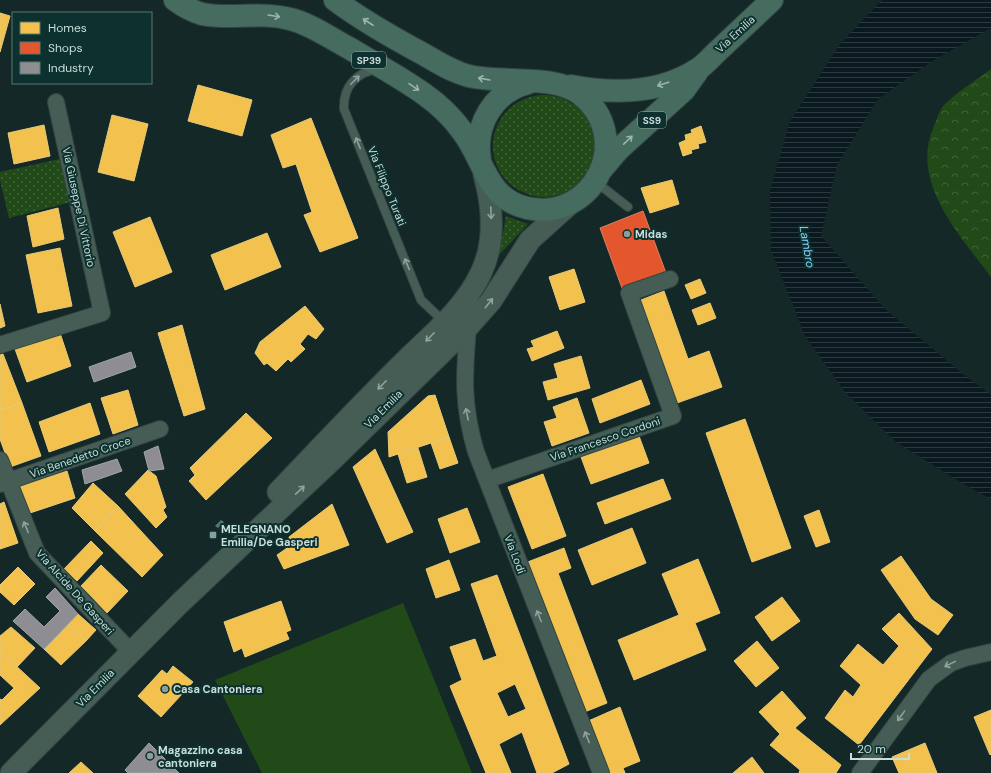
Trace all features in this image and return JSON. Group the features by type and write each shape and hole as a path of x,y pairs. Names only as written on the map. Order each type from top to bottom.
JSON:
{"main road":[{"name":"SP39","path":"175,0 186,8 203,14 262,14 290,19 327,36 384,69 420,91 443,110 462,131 483,171 498,193 511,202 525,208 541,210 556,209 571,203 584,194 599,175 606,152 606,135 601,119 592,105 580,93 556,82 492,80 455,71 398,40 335,0"},
{"name":"SP39","path":"221,15 237,11 256,0"},
{"name":"Via Emilia","path":"599,175 619,149 684,90 699,69 772,0"},
{"name":"Via Emilia","path":"565,85 605,92 637,90 672,81 699,69"},
{"name":"SP39","path":"483,171 478,148 480,128 488,110 501,96 518,86 537,81"}],"street":[{"name":"Via Giuseppe Di Vittorio","path":"0,345 102,313 56,102"},
{"name":"Via Emilia","path":"180,603 255,517 312,456 449,318 474,287 488,253 492,212 483,171"},
{"name":"Via Emilia","path":"11,773 180,603 332,460 468,327 494,296 530,240 571,203"},
{"name":"Via Francesco Cordoni","path":"487,480 673,416 629,293 670,279"},
{"name":"Via Lodi","path":"468,327 464,370 465,405 474,442 487,480 602,773"},
{"name":"Via Benedetto Croce","path":"4,483 160,430"},
{"name":"Via Alcide De Gasperi","path":"0,460 4,483 37,552 131,652"},
{"path":"860,773 929,679 951,663 987,652"}],"lane":[{"name":"Via Filippo Turati","path":"384,69 370,70 354,79 347,89 344,100 344,109 422,300 438,316 449,318"},
{"path":"599,175 628,207"}],"green space":[{"path":"991,69 991,277 953,226 942,207 933,187 928,167 928,147 934,126 943,106 950,99"},
{"path":"544,95 564,99 580,110 591,126 595,146 591,166 580,182 564,193 544,197 524,193 508,182 497,166 493,146 497,126 508,110 524,99"},
{"path":"60,159 71,202 9,218 0,180 0,172"},
{"path":"506,216 528,224 499,255"},
{"path":"403,603 472,773 262,773 215,680"}],"water":[{"name":"Lambro","path":"882,0 991,0 991,28 934,60 878,99 837,165 821,236 885,309 963,374 991,395 991,499 960,482 896,442 845,392 805,336 771,250 770,191 790,121 840,44"}],"building: Homes":[{"path":"0,13 10,16 0,52"},
{"path":"198,85 252,100 242,136 188,121"},
{"path":"112,115 148,124 134,181 98,172"},
{"path":"311,118 358,238 320,252 304,215 312,212 296,164 283,168 271,135"},
{"path":"44,125 50,156 14,164 8,133"},
{"path":"701,126 706,142 698,144 699,148 691,150 692,153 683,156 679,143 686,140 685,135 692,133 691,130"},
{"path":"672,180 679,204 650,213 641,188"},
{"path":"58,208 64,239 33,247 27,216"},
{"path":"150,217 172,272 135,287 113,232"},
{"path":"267,233 281,267 225,290 211,255"},
{"path":"60,248 72,306 38,313 26,255"},
{"path":"574,269 585,302 560,310 549,277"},
{"path":"700,279 706,293 691,299 685,285"},
{"path":"664,291 688,359 709,351 722,387 677,403 641,300"},
{"path":"710,303 716,318 698,325 692,310"},
{"path":"0,304 5,326 0,328"},
{"path":"305,306 324,329 316,339 308,334 300,344 305,349 291,362 288,359 276,371 267,363 264,365 255,353 260,342"},
{"path":"182,325 205,409 184,416 158,333"},
{"path":"557,331 564,348 532,361 527,349 534,347 531,341"},
{"path":"60,333 71,366 27,382 15,349"},
{"path":"3,354 22,403 0,410 0,355"},
{"path":"581,356 590,388 548,400 543,382 558,378 554,364"},
{"path":"641,380 650,404 600,423 592,399"},
{"path":"128,390 138,425 113,434 101,398"},
{"path":"435,395 449,437 389,457 388,432 428,396"},
{"path":"577,398 589,433 552,446 544,422 557,418 553,407"},
{"path":"22,403 41,456 10,467 0,439 0,410"},
{"path":"90,403 100,434 49,452 39,422"},
{"path":"246,413 272,438 206,500 189,481 195,475 190,468"},
{"path":"745,419 791,548 752,562 706,433"},
{"path":"639,436 649,463 591,484 581,457"},
{"path":"449,437 458,463 440,469 431,443"},
{"path":"418,448 427,477 407,483 398,454"},
{"path":"375,449 413,532 387,543 353,467"},
{"path":"148,470 156,476 166,507 163,510 167,517 156,528 125,494"},
{"path":"67,471 75,498 27,514 16,487"},
{"path":"543,474 566,536 532,549 508,487"},
{"path":"663,479 671,499 605,524 597,503"},
{"path":"93,483 118,506 95,531 72,508"},
{"path":"4,502 18,543 0,549 0,504"},
{"path":"332,504 349,545 284,569 277,555 290,546 289,537"},
{"path":"118,506 163,555 142,577 95,531"},
{"path":"467,508 480,542 450,553 438,519"},
{"path":"819,510 830,542 816,547 804,516"},
{"path":"632,528 646,563 592,585 578,550"},
{"path":"91,541 103,553 77,581 64,569"},
{"path":"564,548 571,568 558,573 607,703 582,713 525,563"},
{"path":"901,556 931,599 953,615 938,635 915,619 881,570"},
{"path":"698,559 720,613 695,623 706,650 634,680 618,640 679,615 662,574"},
{"path":"449,560 460,590 436,598 426,569"},
{"path":"101,565 128,591 107,613 81,586"},
{"path":"18,567 35,584 14,605 0,592 0,585"},
{"path":"497,575 569,764 552,773 537,773 522,732 499,744 511,773 486,773 450,686 462,680 450,647 475,639 483,661 497,656 471,584","holes":["515,684 526,709 508,717 497,693"]},
{"path":"782,597 800,621 772,641 755,617"},
{"path":"281,601 291,630 286,632 289,639 245,657 242,648 234,652 224,622"},
{"path":"899,613 932,649 859,745 825,718 845,690 853,697 861,685 840,666 858,644 883,665 899,646 882,629"},
{"path":"78,614 96,630 86,641 68,624"},
{"path":"68,624 86,641 61,665 44,649"},
{"path":"11,627 35,648 17,667 0,651 0,636"},
{"path":"757,641 779,668 756,687 734,661"},
{"path":"0,651 40,688 0,725 0,699 2,700 14,688 0,675"},
{"name":"Casa Cantoniera","path":"173,666 193,682 161,717 138,696 162,670 167,674"},
{"path":"782,691 806,718 795,728 841,765 836,773 799,773 800,770 770,745 780,734 759,712"},
{"path":"620,707 640,761 623,768 625,773 606,773 586,722"},
{"path":"991,710 991,754 990,755 974,717"},
{"path":"925,743 937,773 899,773 892,757"},
{"path":"752,757 764,773 733,773"},
{"path":"81,762 93,773 69,773"}],"building: Shops":[{"path":"643,211 666,273 622,288 600,228"}],"building: Industry":[{"path":"131,352 136,367 94,382 89,367"},
{"path":"158,446 164,469 149,471 144,452"},
{"path":"117,459 122,471 85,484 82,470"},
{"path":"55,588 78,614 44,649 13,621 25,609 44,627 60,611 46,597"},
{"name":"Magazzino casa cantoniera","path":"149,743 179,773 128,773 125,770"}],"building: Other":[{"path":"221,520 224,522 218,528 215,526"}],"place":[{"name":"Midas","path":"627,234"},
{"name":"MELEGNANO Emilia/De Gasperi","path":"213,535"},
{"name":"Casa Cantoniera","path":"165,689"},
{"name":"Magazzino casa cantoniera","path":"150,756"}]}
